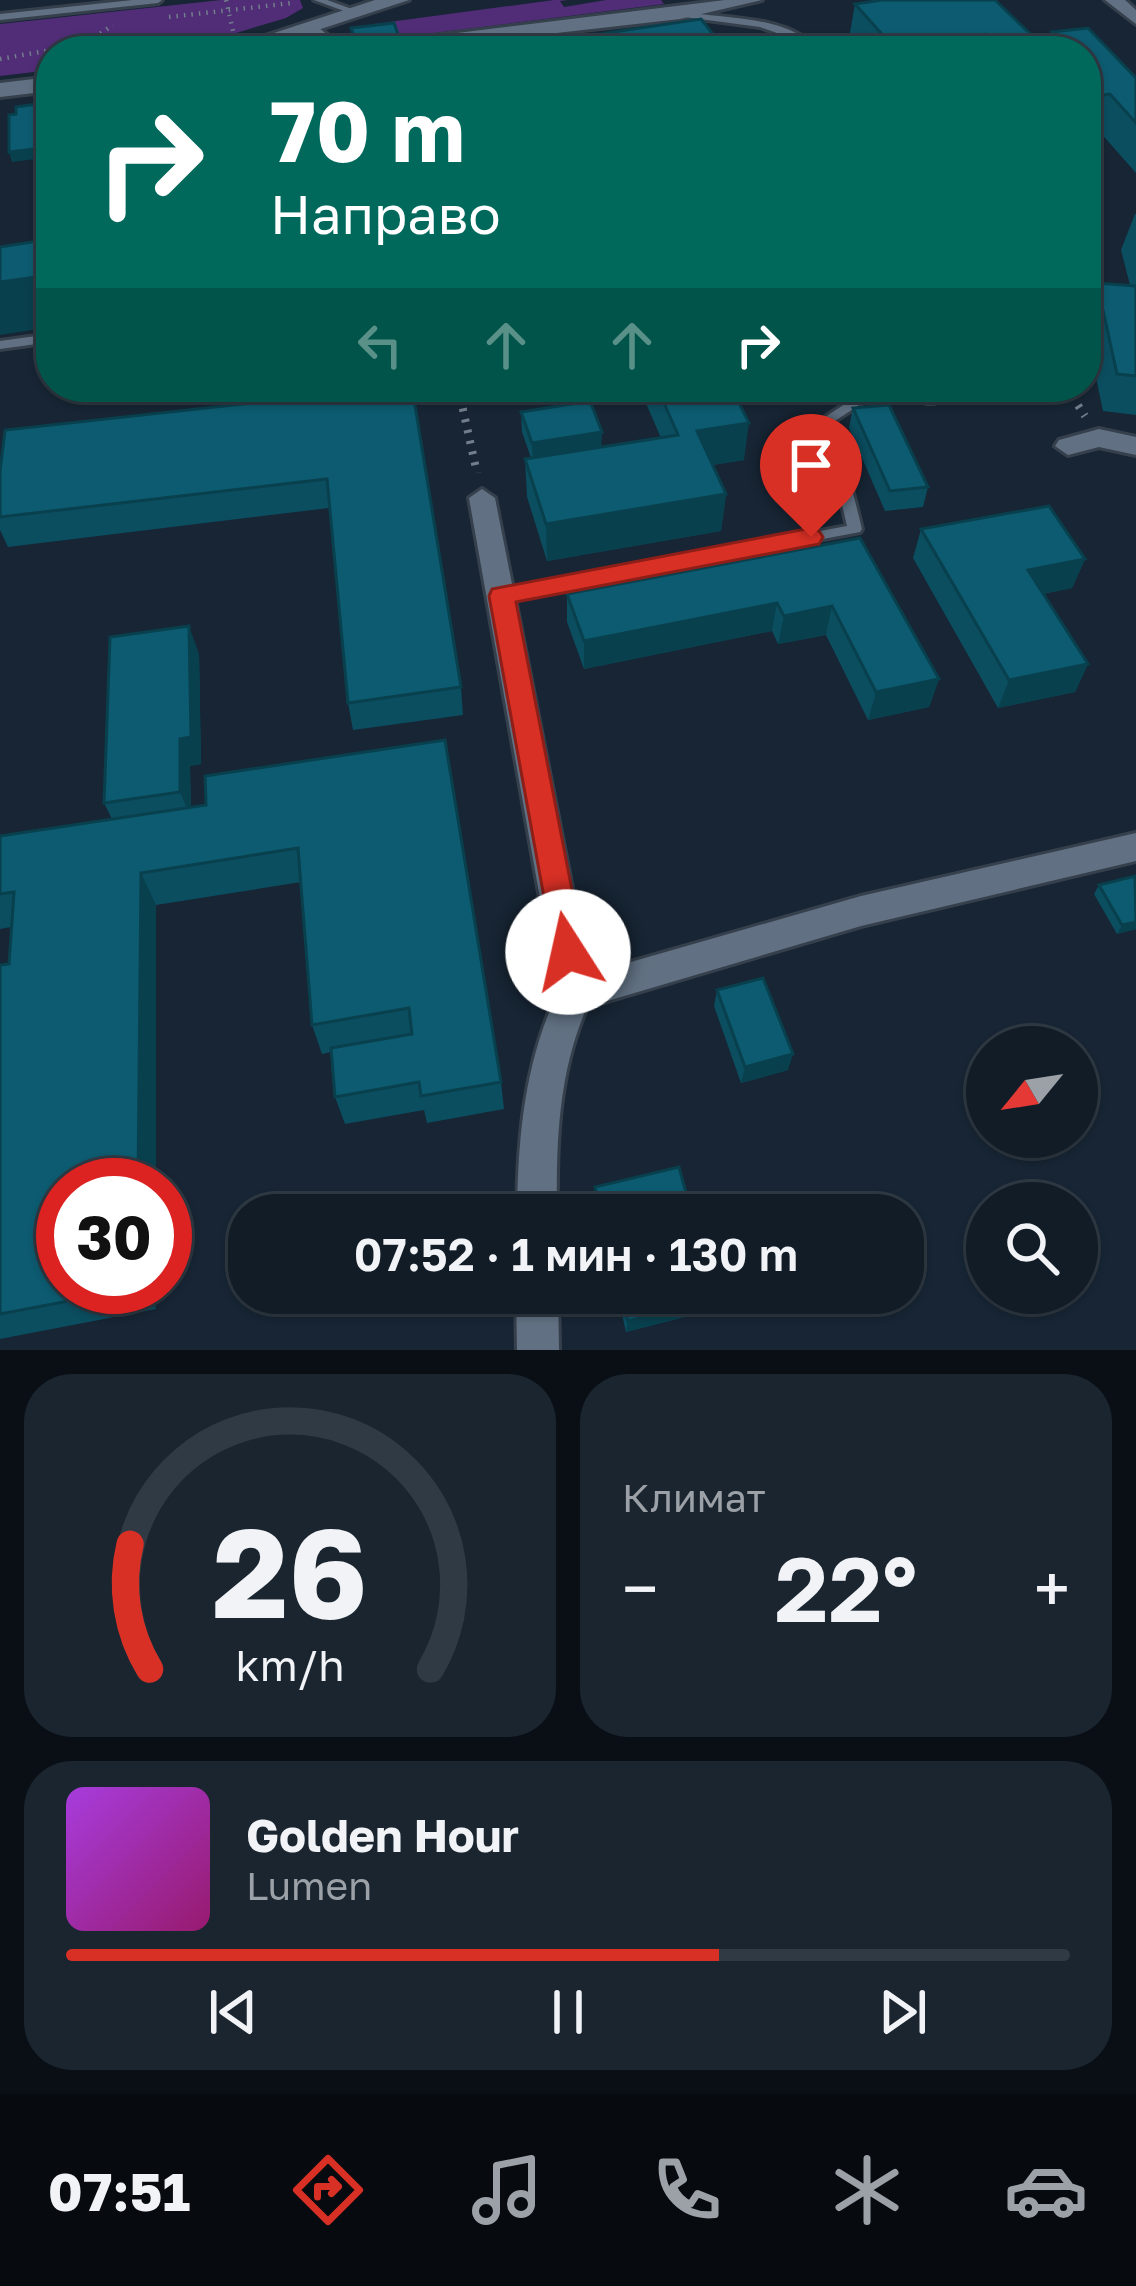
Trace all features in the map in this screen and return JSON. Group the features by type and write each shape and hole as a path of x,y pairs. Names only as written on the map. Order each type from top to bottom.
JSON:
{"main road":[{"path":"265,36 398,0"},
{"path":"0,90 36,86"}],"street":[{"path":"549,36 753,0"},
{"path":"1114,0 1136,19"},
{"path":"308,28 318,36"},
{"path":"1069,446 1100,438 1136,446"},
{"path":"482,499 575,994 554,1034 536,1148 537,1194"},
{"path":"575,994 861,911 1136,847"},
{"path":"537,1314 538,1350"}],"lane":[{"path":"0,17 158,0"},
{"path":"319,0 358,13"},
{"path":"680,14 722,24 769,25 795,36"},
{"path":"0,344 36,340"},
{"path":"502,596 855,529 828,419 856,402"}],"path":[{"path":"226,0 231,36"},
{"path":"97,36 115,24"},
{"path":"0,59 36,53"},
{"path":"461,402 482,499"}],"shaded area":[{"path":"221,0 300,0 303,8 226,36 36,36 36,72 0,76 0,24"},
{"path":"554,0 568,0 560,1 564,7 606,0 661,0 664,4 410,36 379,36 374,24"}],"building":[{"path":"995,0 1032,36 884,36 855,4"},
{"path":"701,19 714,36 586,36"},
{"path":"394,23 399,36 354,36 351,28"},
{"path":"1088,28 1096,36 1056,36 1052,32"},
{"path":"1101,42 1136,78 1136,123 1110,94 1101,95"},
{"path":"36,104 36,149 9,152 9,115 16,114 16,107"},
{"path":"36,241 36,277 0,282 0,247"},
{"path":"1101,283 1136,286 1136,376 1117,374"},
{"path":"262,402 414,402 461,687 348,703 327,479 0,517 5,430"},
{"path":"590,402 602,432 532,443 521,412"},
{"path":"664,402 738,402 749,423 697,431 726,494 546,524 525,459 678,435"},
{"path":"889,405 928,487 890,491 853,408"},
{"path":"1049,506 1085,559 1028,570 1088,664 1009,680 921,529"},
{"path":"860,538 939,679 876,692 832,606 784,616 777,603 584,641 567,594"},
{"path":"189,626 191,737 180,739 180,792 104,803 110,637"},
{"path":"445,740 501,1082 421,1096 419,1082 335,1097 331,1048 412,1034 409,1008 312,1025 298,848 141,873 138,1158 36,1158 36,1307 0,1314 0,965 9,964 14,892 0,894 0,836 206,805 205,776"},
{"path":"1135,876 1136,922 1122,925 1099,885"},
{"path":"763,978 793,1054 745,1067 717,990"},
{"path":"679,1167 686,1194 597,1194 595,1187"},
{"path":"626,1314 656,1314 628,1321"}],"route":[{"path":"568,952 502,596 811,537"}]}
